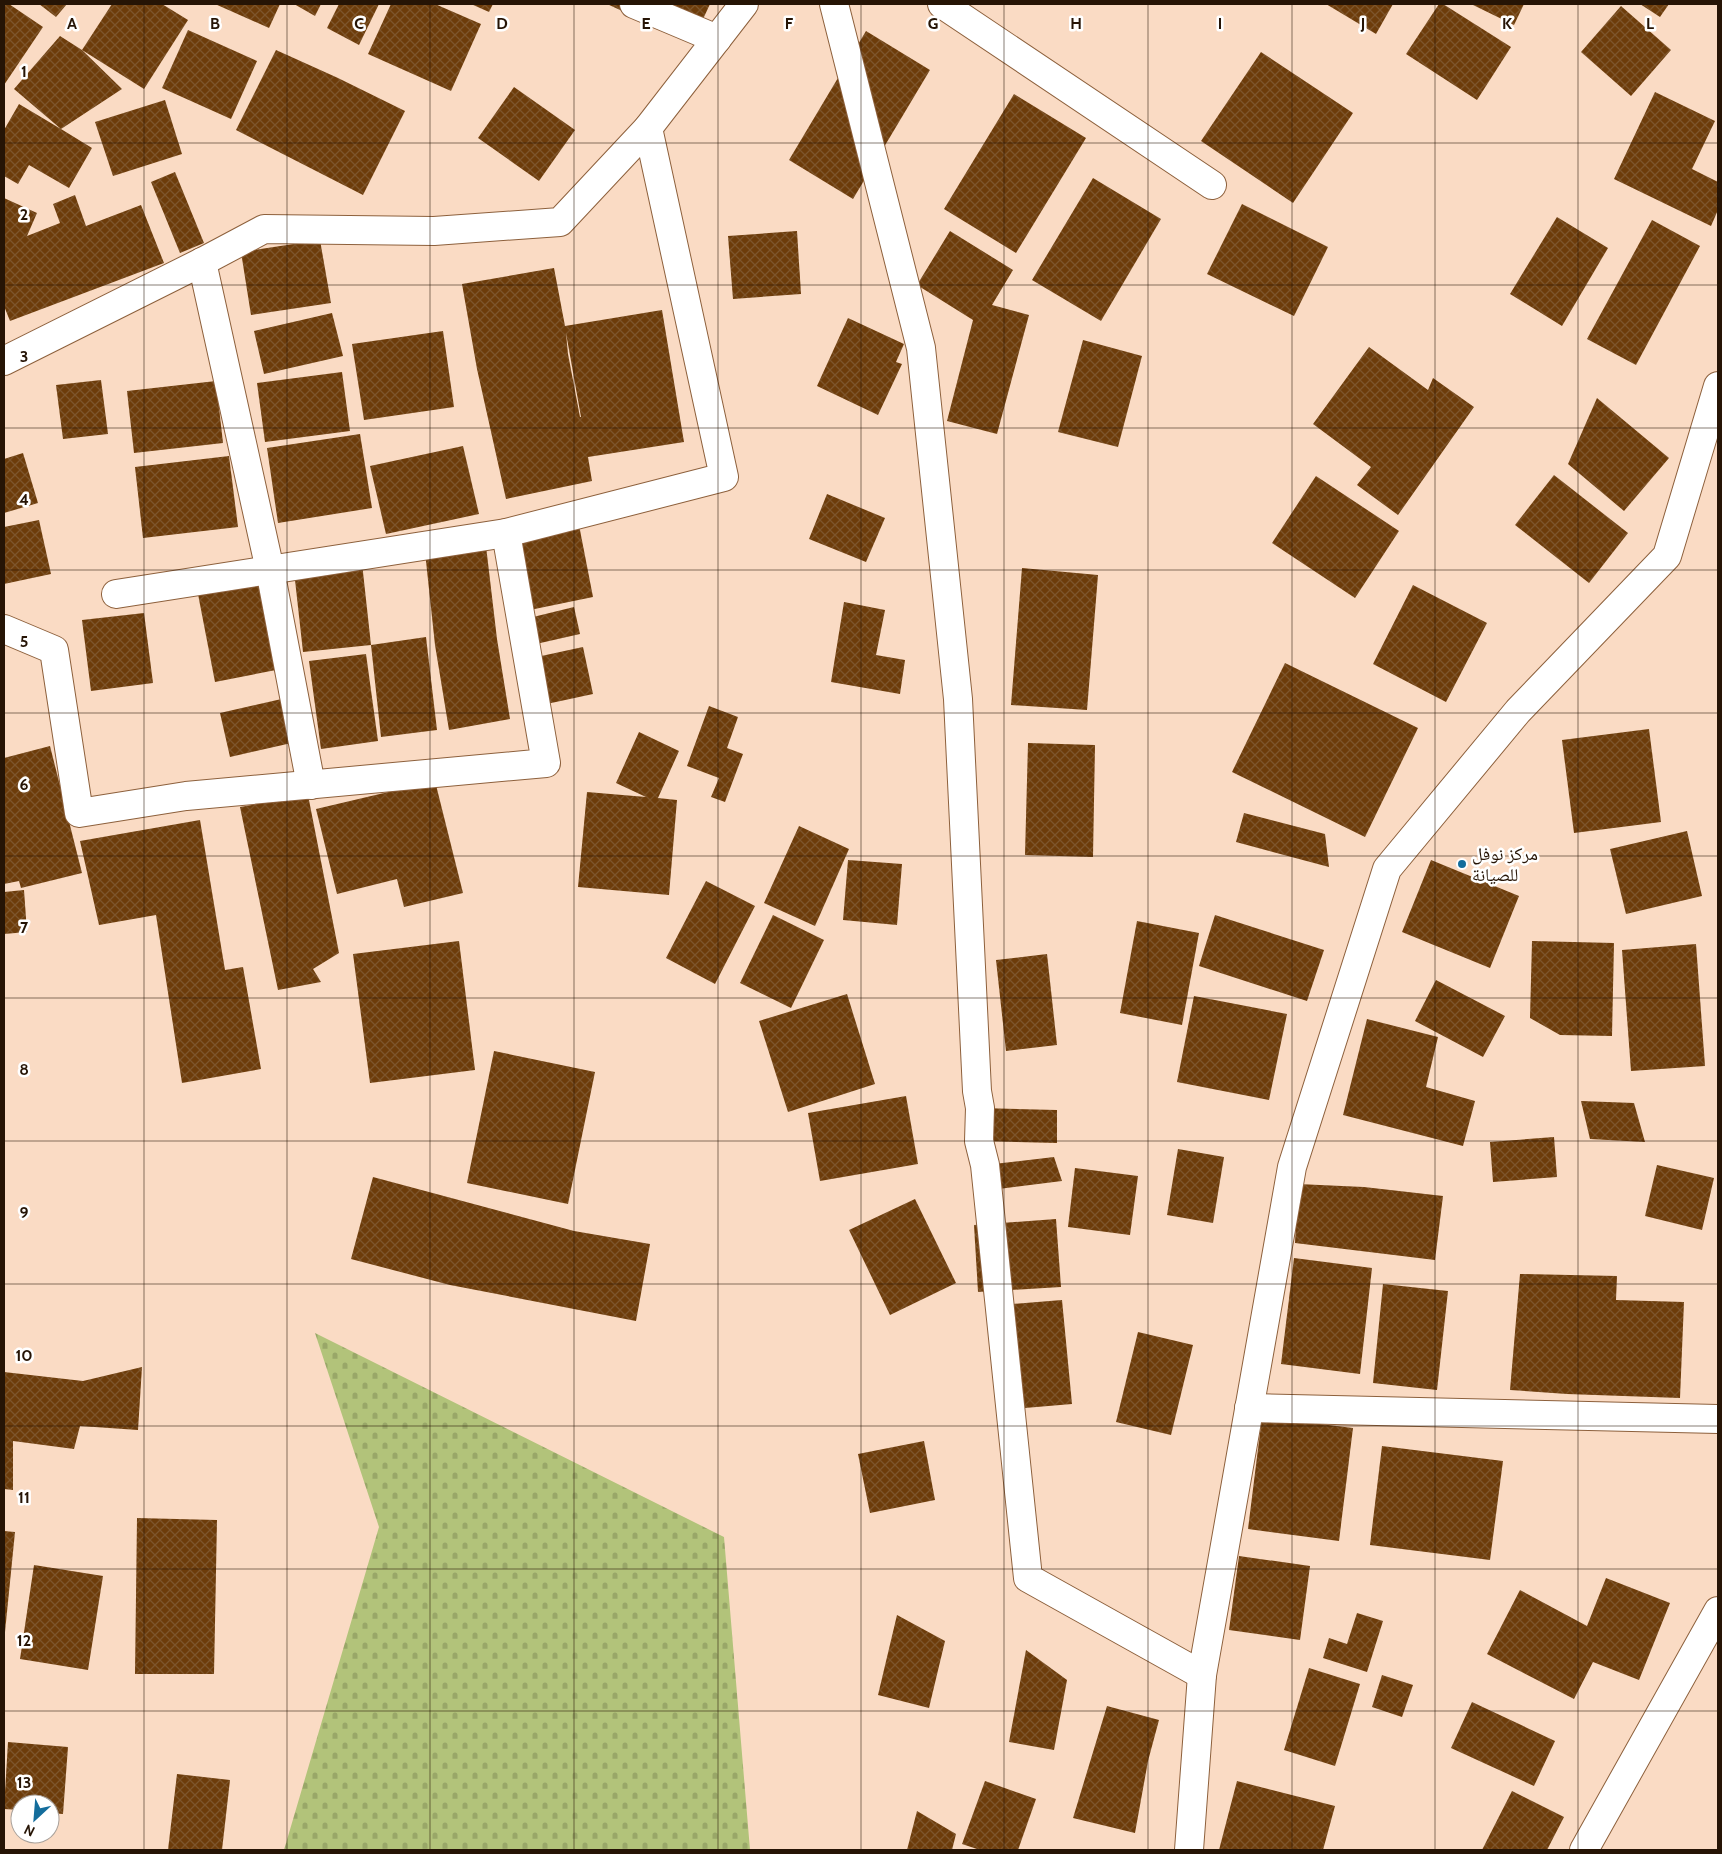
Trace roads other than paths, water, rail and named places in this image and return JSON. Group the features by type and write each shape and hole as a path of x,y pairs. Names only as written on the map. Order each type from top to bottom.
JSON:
{"street":[{"path":"634,4 717,39"},
{"path":"4,362 264,229 434,231 560,222 648,128 744,4"},
{"path":"834,4 921,348 958,699 980,1108 979,1141 985,1165 1028,1578 1202,1675"},
{"path":"942,4 1212,185"},
{"path":"116,594 506,533 724,477 648,128"},
{"path":"202,262 270,570 311,785"},
{"path":"1189,1850 1202,1675 1292,1167 1386,869 1518,711 1667,556 1718,386"},
{"path":"4,629 54,650 79,813 186,796 546,763 506,533"},
{"path":"1249,1408 1718,1419"},
{"path":"1584,1850 1718,1611"}],"place":[{"name":"مركز نوفل للصيانة","path":"1462,864"}]}
